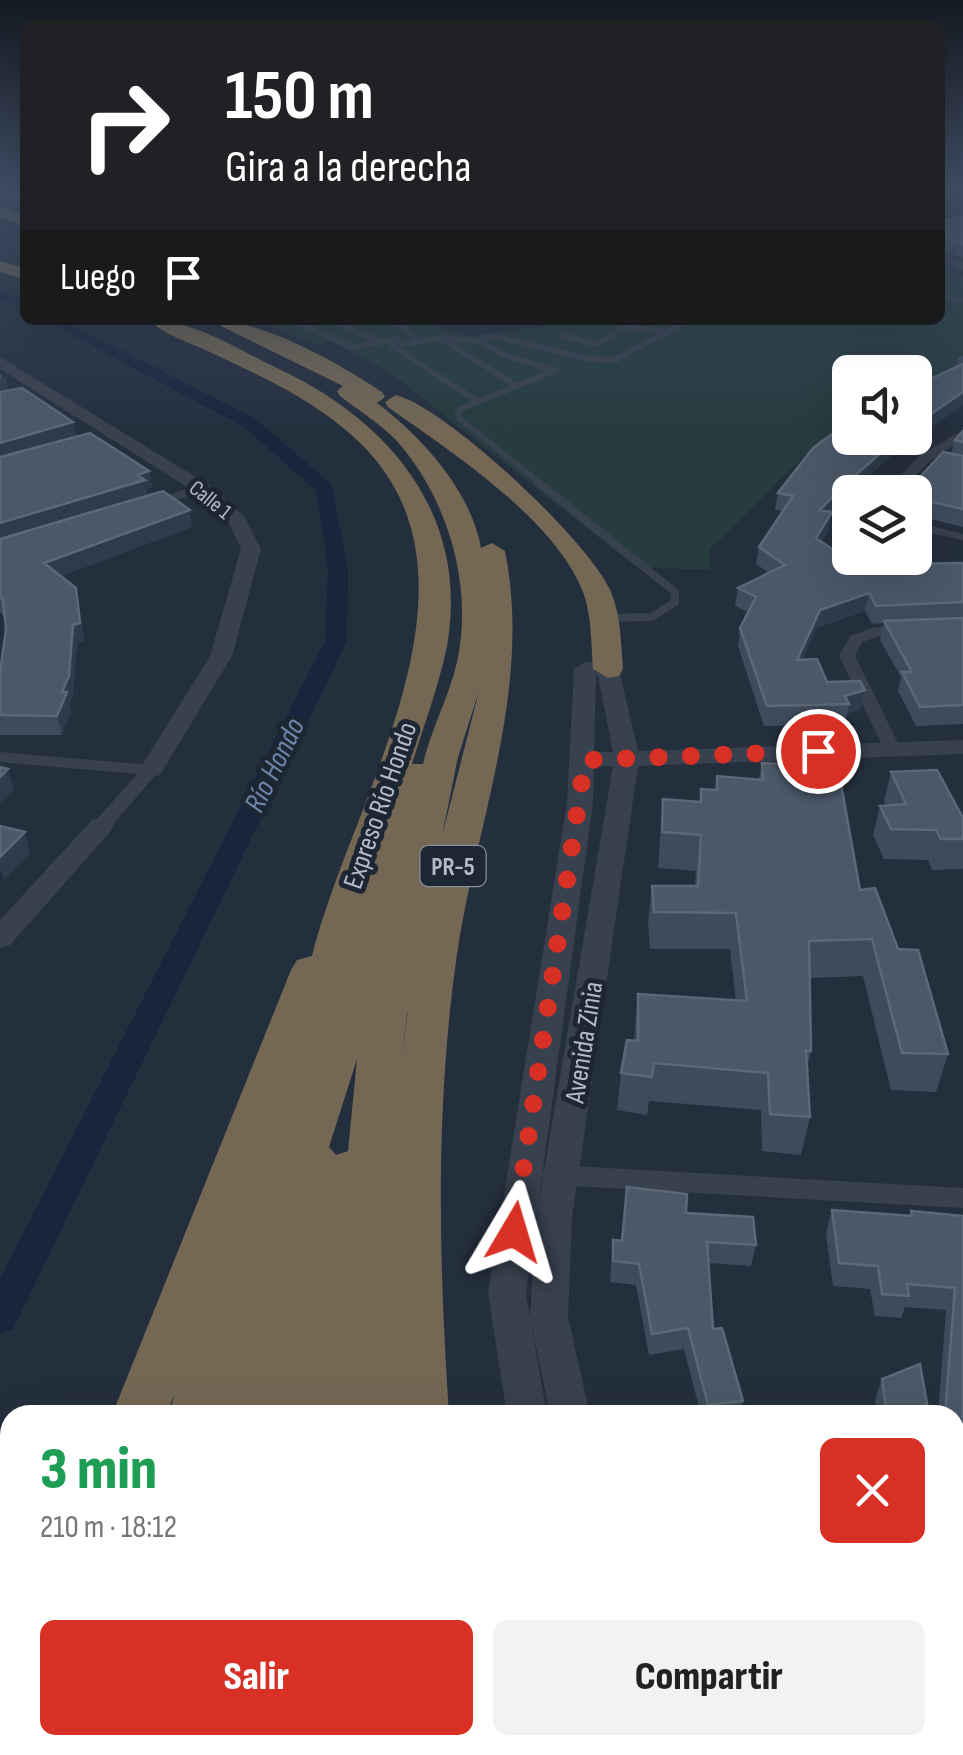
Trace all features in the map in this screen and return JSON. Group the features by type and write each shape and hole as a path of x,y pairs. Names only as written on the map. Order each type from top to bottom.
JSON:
{"highway":[{"name":"Expreso Río Hondo","path":"169,325 297,386 352,423 398,468 423,517 436,572 432,644 393,772 346,901 314,1036 230,1288 199,1405"},
{"path":"195,325 314,380 381,428 420,470 458,564 450,658 327,1090 283,1208 240,1405"},
{"path":"211,325 312,370 374,408 431,469 466,533 474,593 472,660 441,757 381,1036 352,1134 320,1379 321,1405"},
{"name":"PR-5","path":"232,325 349,378 402,417 471,492 487,532 500,593 499,662 451,872 428,1018 415,1252 422,1405"},
{"path":"349,378 404,408 538,515 570,546 588,573 604,618 597,669"},
{"path":"143,1405 304,982 346,901"},
{"path":"370,1405 368,1189 381,1036"},
{"path":"290,1405 308,1225 327,1090"}],"street":[{"name":"Calle 1","path":"0,362 108,438 202,488 237,520 251,549 222,656 151,770"},
{"path":"908,475 925,458 963,434"},
{"path":"925,458 942,462"},
{"path":"128,511 202,488"},
{"path":"932,530 960,537"},
{"path":"892,749 847,656 856,639 881,630 963,628"},
{"name":"Avenida Zinia","path":"568,1405 549,1317 554,1218 627,758 597,669"},
{"name":"Avenida Zinia","path":"526,1405 507,1294 597,669"},
{"path":"585,760 963,746"},
{"path":"0,757 151,770"},
{"path":"0,938 151,770"},
{"path":"522,1171 963,1198"}],"lane":[{"path":"303,325 352,347 416,339 480,341 502,354 556,370 475,400 458,410 459,418 675,592 676,602 666,613 642,620 604,618"},
{"path":"342,325 381,342"},
{"path":"395,325 416,339"},
{"path":"480,341 492,336 590,360 615,360 680,325"},
{"path":"563,336 596,344 625,327 669,332"},
{"path":"441,338 515,385"},
{"path":"416,339 393,346 475,400"}],"green space":[{"path":"945,270 963,276 963,365 932,380 932,355 832,355 832,434 709,549 710,570 636,567 388,371 330,341 314,344 270,325 432,325 467,336 553,325 945,325"}],"building":[{"path":"963,364 963,392 932,413 932,378"},
{"path":"22,388 73,422 0,443 0,392"},
{"path":"90,433 149,471 137,475 145,480 0,523 0,457"},
{"path":"832,434 832,455 879,455 856,475 832,475 832,497 820,510 832,512 816,538 832,549 832,575 932,575 932,564 963,563 963,602 876,606 869,593 820,610 797,660 817,659 827,682 860,681 865,690 845,696 849,704 767,706 740,628 756,597 738,588 785,565 759,547 793,496 778,493 813,448"},
{"path":"943,452 963,456 963,509 932,502 932,475 922,475"},
{"path":"163,491 190,510 44,563 76,588 80,623 73,625 69,676 62,692 67,692 57,716 0,715 6,629 0,597 0,539"},
{"path":"963,618 963,705 920,707 902,672 912,672 884,621"},
{"path":"762,763 838,767 860,890 875,888 898,949 918,950 948,1054 902,1053 872,939 809,941 811,1051 806,1051 810,1117 770,1114 768,1073 654,1063 652,1077 621,1073 627,1040 638,1041 638,994 747,1001 736,913 654,912 652,886 698,886 701,835 662,832 663,799 701,802 701,789 717,790 717,776 763,780"},
{"path":"937,770 963,818 963,839 941,839 936,830 891,829 880,806 906,804 891,772"},
{"path":"0,826 25,832 0,857"},
{"path":"627,1187 687,1194 686,1213 753,1217 756,1245 707,1242 713,1329 722,1328 743,1401 708,1405 688,1328 652,1334 639,1264 613,1261 613,1240 622,1241"},
{"path":"832,1210 963,1216 963,1405 946,1405 955,1288 907,1284 909,1296 882,1294 878,1266 839,1263"},
{"path":"920,1364 927,1405 886,1405 882,1379"}],"waterway":[{"name":"Río Hondo","path":"0,294 20,304"},
{"name":"Río Hondo","path":"0,1317 336,641 338,568 325,488 250,423 61,325"}],"route":[{"path":"514,1232 585,760 818,751"}]}
